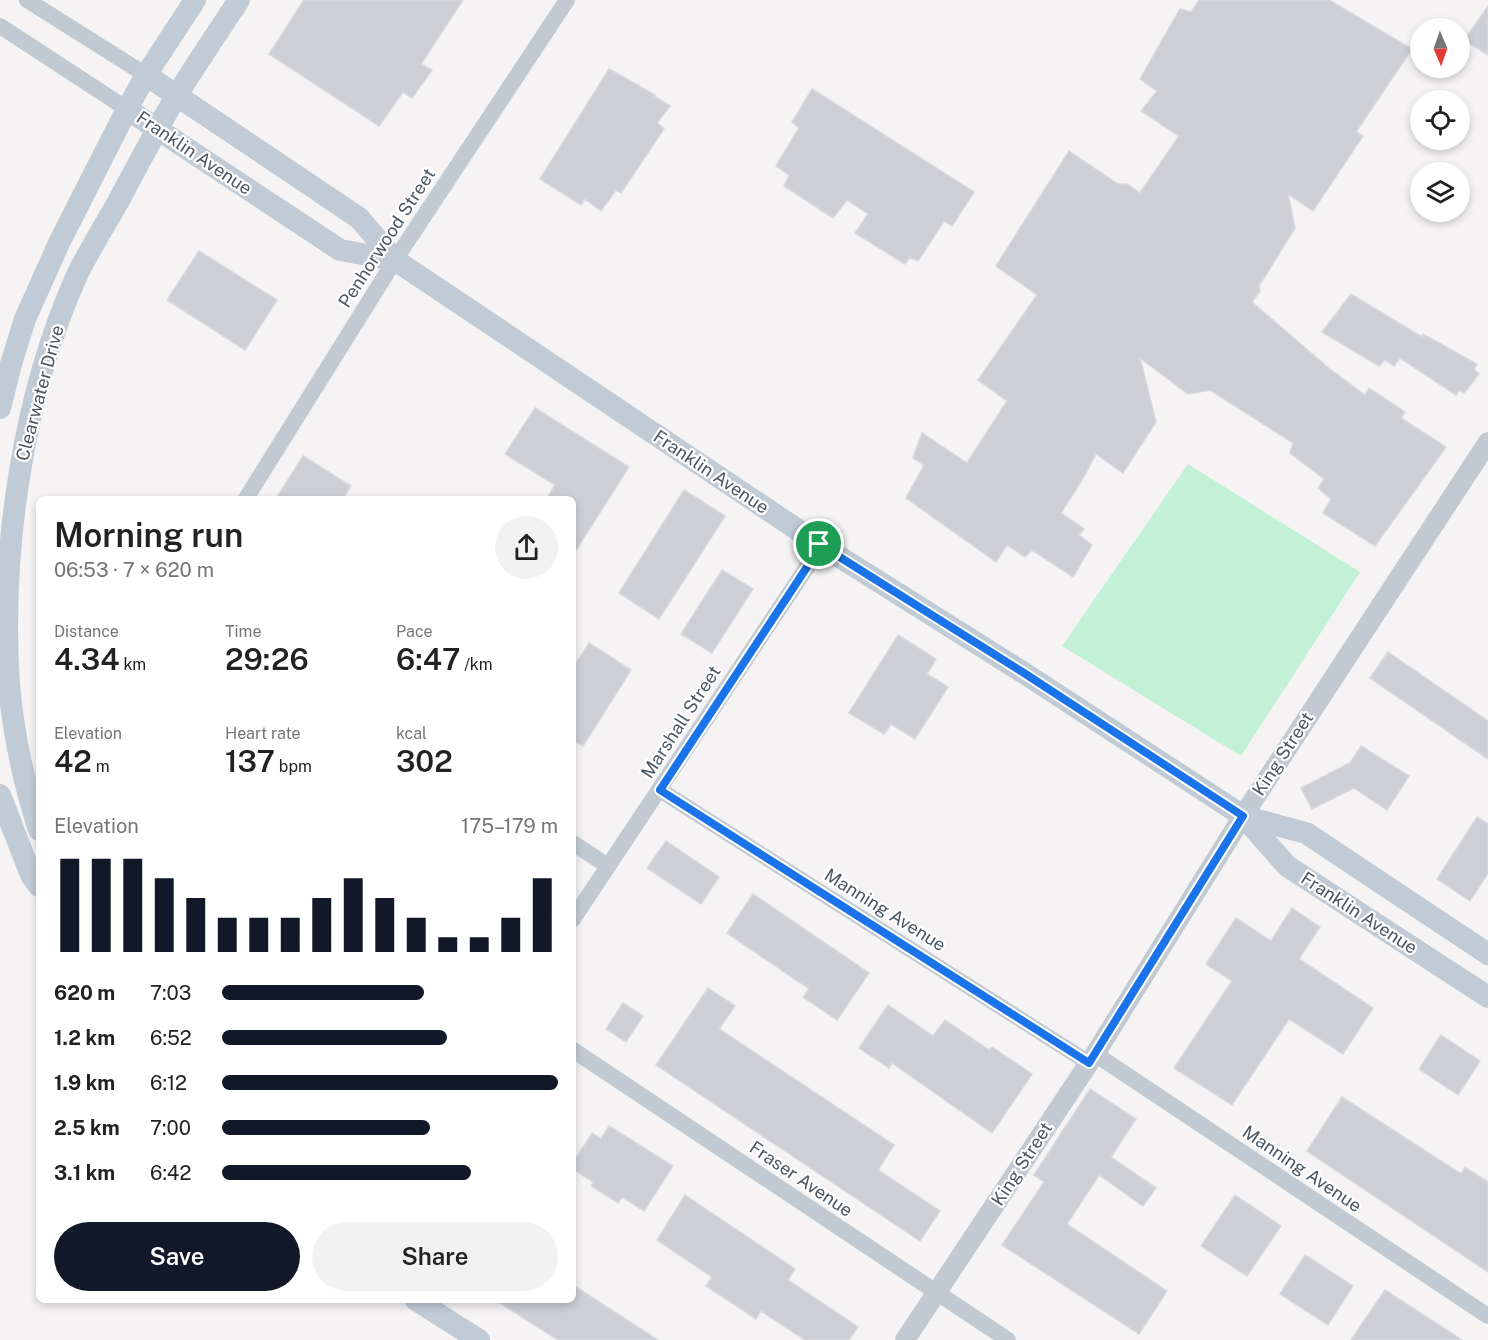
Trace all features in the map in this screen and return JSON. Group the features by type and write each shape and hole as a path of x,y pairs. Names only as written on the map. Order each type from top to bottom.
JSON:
{"main road":[{"name":"Clearwater Drive","path":"0,408 10,364 25,319 59,243 127,109 195,0"},
{"name":"Clearwater Drive","path":"36,818 18,746 9,683 6,610 8,550 17,480 44,368 60,318 79,272 177,95 238,0"},
{"name":"Franklin Avenue","path":"147,75 359,218 395,260 819,544 1024,673 1243,816 1287,866 1488,997"},
{"name":"Franklin Avenue","path":"127,109 340,250 395,260"},
{"path":"0,795 31,875 36,882"},
{"name":"Franklin Avenue","path":"1243,816 1306,833 1488,954"},
{"path":"421,1303 479,1340"}],"street":[{"name":"Franklin Avenue","path":"27,0 147,75"},
{"name":"Penhorwood Street","path":"248,496 395,260 567,0"},
{"name":"Franklin Avenue","path":"0,26 127,109"},
{"name":"King Street","path":"905,1340 1092,1058 1243,816 1488,442"},
{"name":"Marshall Street","path":"576,914 809,564 819,544"},
{"name":"Manning Avenue","path":"660,790 1092,1058 1488,1316"},
{"path":"576,845 608,866"},
{"name":"Fraser Avenue","path":"576,1052 1008,1340"}],"green space":[{"path":"1188,464 1360,572 1241,756 1062,646"}],"building":[{"path":"304,0 463,0 421,64 432,70 412,98 403,92 379,126 269,54"},
{"path":"1199,0 1329,0 1410,48 1410,52 1356,132 1363,136 1313,211 1288,194 1295,228 1259,286 1260,291 1252,302 1326,366 1365,395 1369,388 1405,412 1401,418 1446,447 1375,546 1323,513 1331,499 1318,488 1324,479 1290,453 1293,443 1210,390 1188,394 1140,358 1156,422 1123,473 1096,454 1061,513 1084,529 1079,535 1092,545 1073,577 1032,550 1025,557 1007,545 996,562 906,498 924,465 913,458 922,433 967,463 1007,401 978,380 1037,295 996,266 1069,151 1118,184 1127,184 1140,193 1179,136 1141,111 1157,91 1140,79 1180,9 1191,12"},
{"path":"1488,6 1488,55 1470,44 1470,32"},
{"path":"609,69 670,106 657,123 664,129 621,193 616,190 601,211 585,199 581,205 540,179"},
{"path":"812,89 974,192 952,226 944,221 918,261 910,257 905,264 855,233 868,214 847,200 833,218 784,186 789,175 776,166 799,128 792,122"},
{"path":"199,251 277,300 245,350 167,300"},
{"path":"1351,294 1422,337 1423,334 1477,364 1474,369 1479,374 1464,393 1459,390 1456,395 1400,358 1394,366 1385,360 1379,366 1322,332"},
{"path":"535,408 629,467 576,550 576,496 548,496 555,485 505,454"},
{"path":"303,456 351,486 345,496 278,496"},
{"path":"684,490 725,516 659,619 619,593"},
{"path":"722,570 753,589 712,653 681,634"},
{"path":"898,635 936,659 927,674 948,687 915,739 891,724 884,734 849,713"},
{"path":"589,643 631,670 583,746 576,742 576,663"},
{"path":"1388,652 1488,721 1488,759 1370,678"},
{"path":"1361,746 1409,776 1387,810 1354,788 1312,809 1301,788 1350,763"},
{"path":"1477,817 1488,824 1488,873 1470,901 1437,879"},
{"path":"666,841 719,877 701,904 647,868"},
{"path":"753,894 869,973 837,1020 803,997 809,989 727,933"},
{"path":"1292,908 1320,927 1299,959 1373,1008 1343,1054 1289,1019 1232,1105 1174,1068 1232,981 1206,964 1236,918 1271,941"},
{"path":"708,988 735,1006 719,1029 894,1145 878,1170 940,1211 920,1241 656,1065"},
{"path":"623,1003 643,1016 626,1042 606,1029"},
{"path":"888,1005 933,1036 945,1020 989,1050 992,1047 1032,1074 992,1133 892,1063 889,1068 859,1048"},
{"path":"1441,1035 1480,1061 1458,1095 1419,1069"},
{"path":"1090,1089 1136,1119 1111,1157 1156,1188 1143,1206 1099,1175 1067,1224 1167,1291 1139,1334 1002,1245 1044,1182 1034,1175"},
{"path":"1342,1097 1461,1174 1465,1167 1488,1182 1488,1272 1307,1151"},
{"path":"609,1126 673,1166 644,1211 622,1197 618,1203 591,1186 593,1182 576,1171 576,1158 592,1133 601,1139"},
{"path":"685,1195 795,1269 788,1280 858,1327 849,1340 805,1340 761,1311 756,1319 706,1286 712,1277 657,1240"},
{"path":"1235,1195 1281,1226 1247,1276 1201,1246"},
{"path":"1305,1255 1353,1286 1328,1325 1280,1294"},
{"path":"576,1287 658,1340 558,1340 500,1303 576,1303"},
{"path":"1385,1290 1462,1340 1351,1340"}],"route":[{"path":"819,544 1024,673 1243,816 1089,1063 660,790 809,564 819,544"}]}
